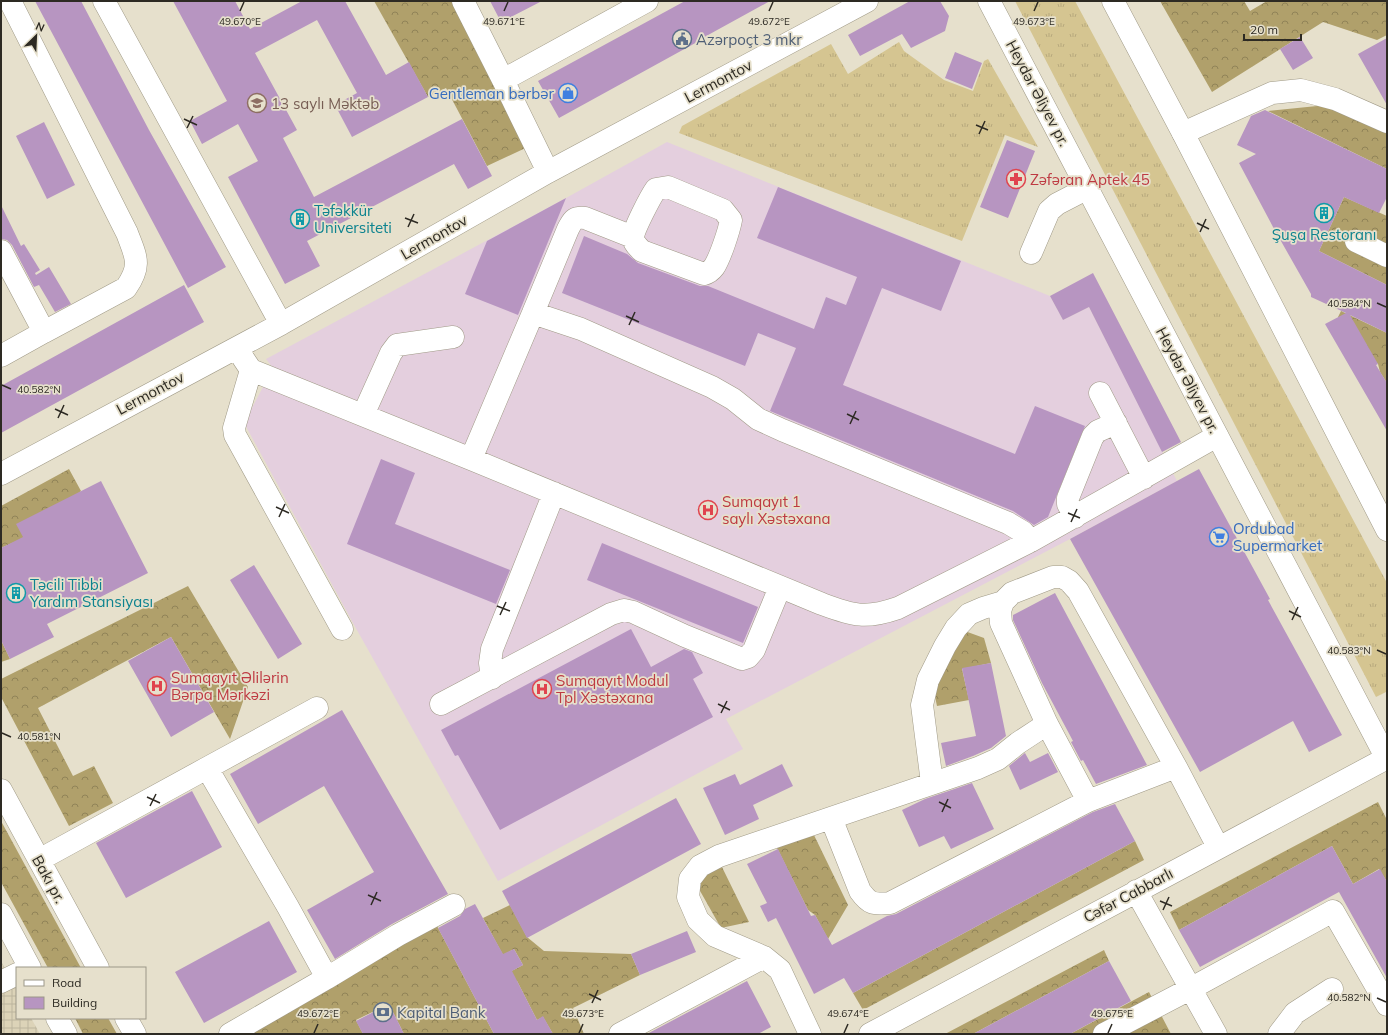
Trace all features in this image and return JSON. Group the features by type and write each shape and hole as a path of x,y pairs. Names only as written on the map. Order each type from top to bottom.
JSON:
{"street":[{"path":"1,356 126,288 135,276 136,257 127,233 10,1"},
{"path":"104,1 281,324"},
{"path":"462,1 548,172"},
{"path":"503,80 647,1"},
{"name":"Lermontov","path":"1,474 281,324 548,172 867,1"},
{"name":"Heydər Əliyev pr.","path":"989,1 1387,758"},
{"path":"1113,1 1183,132 1387,530"},
{"path":"1183,132 1272,93 1301,90 1335,99 1387,122"},
{"path":"668,187 723,210 731,220 714,267 709,272 704,274 642,251 635,244 633,237 649,198 656,188 668,187"},
{"path":"1031,253 1050,211 1057,204 1088,188"},
{"path":"471,459 568,229 574,219 577,217 585,218 633,237"},
{"path":"1356,240 1387,256"},
{"path":"1,251 44,332"},
{"path":"533,313 580,330 712,387 733,399 758,419 1008,523 1024,532 1031,542"},
{"path":"363,415 391,353 397,345 453,337"},
{"path":"236,347 251,370 844,613 860,615 879,614 898,608 1031,542 1217,436"},
{"path":"251,370 234,428 235,435 342,629"},
{"path":"1100,393 1144,478"},
{"path":"1075,517 1068,504 1068,498 1093,436 1098,430 1116,423"},
{"path":"492,678 490,663 492,649 554,493"},
{"path":"932,784 922,705 928,680 945,646 969,614 1003,602 1012,594 1053,578 1062,577 1069,581 1078,591 1176,767 1218,847"},
{"path":"441,704 611,614 624,610 633,612 685,636 742,659 748,657 754,650 780,587"},
{"path":"1003,602 1000,611 1001,623 1047,724 1088,801"},
{"path":"39,860 317,708"},
{"path":"810,1034 780,970 764,957 715,936 698,920 688,897 690,878 700,866 719,856 978,768 998,759 1018,743 1047,724"},
{"name":"Cəfər Cabbarlı","path":"870,1034 1387,758"},
{"path":"831,818 860,891 866,900 876,904 890,903 1088,801 1176,767"},
{"path":"207,768 288,907 327,978"},
{"name":"Bakı pr.","path":"1,790 97,967"},
{"path":"1136,891 1216,1034"},
{"path":"230,1034 398,935 454,905"},
{"path":"1104,1034 1334,911 1387,1005"},
{"path":"1,914 29,967"},
{"path":"620,1034 764,957"},
{"path":"1,982 16,974"},
{"path":"1278,1034 1295,1013 1332,989"},
{"path":"58,1019 66,1034"},
{"path":"127,1019 135,1034"}],"shaded area":[{"name":"Sumqayıt 1 saylı Xəstəxana","path":"667,142 1050,296 1063,320 1089,307 1177,481 1070,539 726,719 743,749 498,881 353,623 244,423 273,368 266,359"},
{"path":"1,961 16,989 16,1019 32,1019 40,1034 1,1034"}],"green space":[{"path":"374,1 458,1 532,145 487,166 446,88 428,97"},
{"path":"1015,1 1075,1 1387,583 1386,692 1376,697"},
{"path":"1160,1 1244,1 1250,11 1267,1 1387,1 1387,35 1377,40 1323,22 1212,92"},
{"path":"899,42 904,51 944,80 973,91 984,61 988,59 1038,147 1005,135 962,241 679,133 682,126 831,44 848,74"},
{"path":"1327,105 1387,133 1387,169 1268,111"},
{"path":"1344,197 1387,216 1387,285 1319,251"},
{"path":"1341,311 1387,333 1387,383 1380,372 1378,364 1338,317"},
{"path":"69,469 81,491 24,538 1,548 1,506"},
{"path":"188,586 248,687 230,739 171,637 38,708 73,776 94,766 113,803 69,826 1,697 1,679"},
{"path":"962,630 984,638 991,663 962,669 969,700 937,706 932,683"},
{"path":"1,640 10,659 1,662"},
{"path":"1378,802 1387,820 1387,882 1379,869 1353,884 1332,846 1179,930 1170,912"},
{"path":"1,821 80,967 47,967 1,882"},
{"path":"812,831 848,905 828,939 815,915 808,910 777,848"},
{"path":"1135,841 1144,860 863,1010 853,993"},
{"path":"720,863 749,922 721,928 695,882"},
{"path":"510,905 527,937 544,951 631,954 640,975 573,1008 584,1034 553,1034 543,1017 537,1020 517,981 500,990 494,980 523,965 514,949 503,955 483,918"},
{"path":"436,924 494,1034 404,1034 389,1004 356,1020 363,1034 247,1034"},
{"path":"1104,950 1109,961 973,1034 945,1034"},
{"path":"1149,992 1171,1034 1070,1034"},
{"path":"76,1019 109,1019 117,1034 83,1034"}],"building":[{"path":"35,1 81,1 149,130 226,267 188,288"},
{"path":"173,1 235,1 250,29 302,1 345,1 386,75 409,62 428,97 352,137 335,105 357,93 317,20 255,53 297,130 283,138 314,197 462,119 492,176 468,189 454,164 307,241 320,266 285,284 228,177 258,161 238,124 202,144 190,121 227,101"},
{"path":"490,1 542,1 501,22"},
{"path":"685,1 770,1 559,118 538,81"},
{"path":"910,1 940,1 949,16 945,31 911,48 902,34 860,56 848,35"},
{"path":"1300,37 1313,58 1293,70 1280,49"},
{"path":"1387,38 1387,105 1358,54"},
{"path":"955,52 982,63 972,89 945,78"},
{"path":"1265,110 1387,169 1387,197 1379,213 1344,197 1319,251 1387,285 1387,333 1350,315 1387,383 1387,431 1325,324 1346,313 1311,297 1311,294 1239,163 1256,154 1237,145 1251,116"},
{"path":"44,122 75,185 47,199 16,136"},
{"path":"1007,140 1035,151 1008,218 980,207"},
{"path":"778,187 961,261 941,311 882,288 843,385 1015,454 1035,406 1085,426 1048,517 1034,525 1013,511 770,411 796,348 758,333 745,366 562,293 584,236 627,254 638,263 700,286 708,286 814,329 826,297 846,305 857,277 757,238"},
{"path":"566,198 518,315 465,294 487,241"},
{"path":"1,205 21,246 24,244 40,270 35,273 36,275 49,267 71,304 55,312 39,285 34,287 12,245 7,240 1,239"},
{"path":"1093,273 1181,442 1162,452 1089,307 1063,320 1050,296"},
{"path":"184,285 204,322 1,433 1,386"},
{"path":"381,459 415,473 395,524 510,570 496,604 347,544"},
{"path":"1199,469 1270,599 1268,600 1342,735 1309,752 1293,721 1200,772 1070,539"},
{"path":"101,481 148,573 47,624 54,637 10,659 1,640 1,548 23,537 16,524"},
{"path":"602,543 758,607 743,643 587,580"},
{"path":"254,565 302,644 278,659 230,580"},
{"path":"1055,593 1147,765 1096,784 1071,742 1073,741 1042,683 1013,620 1013,615"},
{"path":"631,629 651,667 684,649 692,652 703,673 693,679 713,717 500,830 458,755 455,756 441,730"},
{"path":"171,637 214,712 171,737 128,661"},
{"path":"991,663 1006,736 991,748 946,766 941,743 976,736 962,668"},
{"path":"342,710 448,894 392,924 335,959 307,910 374,872 324,786 258,824 230,774"},
{"path":"1025,753 1030,762 1048,753 1058,772 1020,790 1009,766"},
{"path":"782,764 793,786 753,805 759,819 725,835 703,788 735,774 740,785"},
{"path":"972,783 994,829 951,849 944,836 919,847 902,810 925,799"},
{"path":"192,791 222,847 126,898 96,843"},
{"path":"676,798 701,844 527,938 502,891"},
{"path":"1115,804 1135,841 853,993 844,978 814,994 776,918 768,922 760,906 767,903 747,864 778,849 811,916 815,915 832,945 887,916 896,914 1093,812"},
{"path":"1332,846 1353,884 1380,869 1387,882 1387,978 1339,892 1200,967 1179,930"},
{"path":"475,904 503,954 514,949 523,965 512,971 537,1020 543,1016 553,1034 494,1034 438,928 460,916 465,909"},
{"path":"269,921 297,972 204,1023 175,972"},
{"path":"687,931 696,952 640,975 631,954"},
{"path":"1109,961 1131,1001 1070,1034 973,1034"},
{"path":"747,981 771,1027 758,1034 647,1034"},
{"name":"Kapital Bank","path":"389,1004 404,1034 363,1034 356,1021"}],"place":[{"name":"Azərpoçt 3 mkr","path":"682,39"},
{"name":"Gentleman bәrbәr","path":"568,93"},
{"name":"13 saylı Məktəb","path":"257,103"},
{"name":"Zəfəran Aptek 45","path":"1016,179"},
{"name":"Şuşa Restoranı","path":"1324,213"},
{"name":"Təfəkkür Universiteti","path":"300,219"},
{"name":"Sumqayıt 1 saylı Xəstəxana","path":"708,510"},
{"name":"Ordubad Supermarket","path":"1219,537"},
{"name":"Təcili Tibbi Yardım Stansiyası","path":"16,593"},
{"name":"Sumqayıt Əlilərin Bərpa Mərkəzi","path":"157,686"},
{"name":"Sumqayıt Modul Tpl Xəstəxana","path":"542,689"},
{"name":"Kapital Bank","path":"383,1012"}]}
